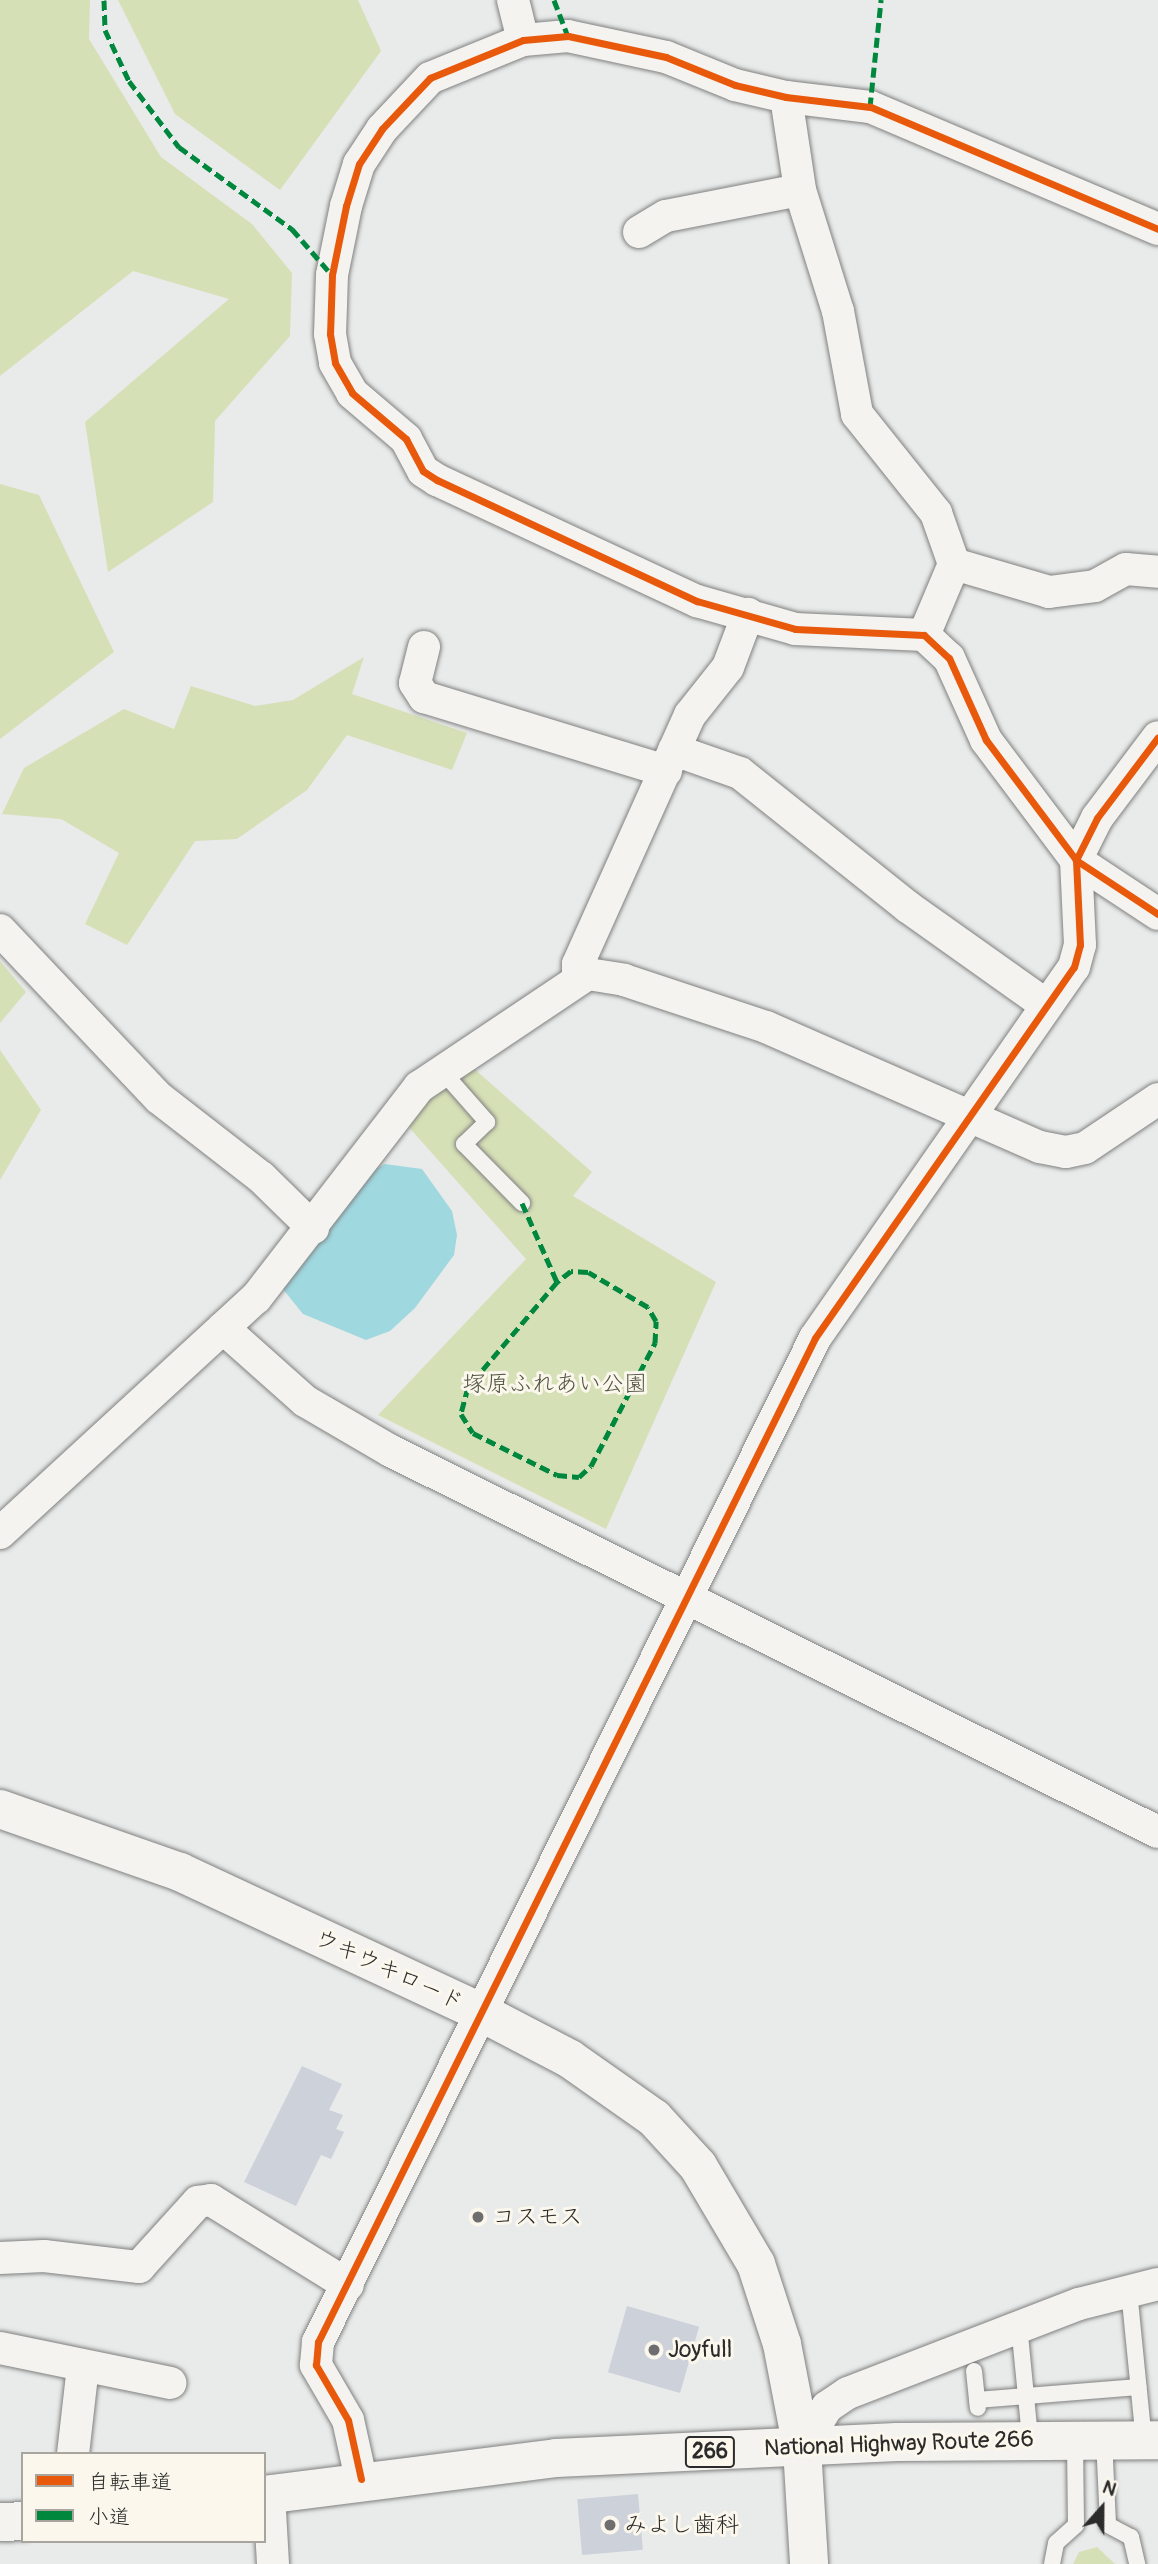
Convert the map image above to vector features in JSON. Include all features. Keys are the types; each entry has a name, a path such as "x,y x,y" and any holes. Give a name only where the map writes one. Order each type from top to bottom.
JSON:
{"main road":[{"name":"ウキウキロード","path":"0,1809 180,1872 484,2014 570,2059 654,2118 698,2166 756,2264 782,2344 802,2448 809,2564"},
{"name":"National Highway Route 266","path":"267,2494 361,2479 556,2458 1030,2438 1151,2440"},
{"path":"0,2522 21,2521"}],"street":[{"path":"513,0 523,40"},
{"path":"1158,229 870,107 786,97 636,50 568,36 523,40 430,78 402,104 359,164 332,275 330,334 335,363 358,400 406,439 423,471 437,480 652,583 795,629 924,635 949,658 986,740 1076,860 1158,914"},
{"path":"786,97 800,191 838,311 857,414 936,513 954,564 924,635"},
{"path":"639,232 666,216 800,191"},
{"path":"954,564 1049,592 1095,586 1126,569 1158,572"},
{"path":"578,978 579,964 690,715 728,667 748,614"},
{"path":"424,647 415,683 424,697 670,761 740,774 908,907 1046,1005"},
{"path":"361,2479 348,2420 314,2353 484,2014 815,1338 1074,967 1080,945 1076,860 1097,818 1158,737"},
{"path":"0,930 159,1098 261,1177 313,1228"},
{"path":"0,1532 256,1298 313,1228 391,1120 419,1087 578,978 600,974 694,1002 973,1113 1040,1147 1066,1152 1085,1148 1158,1098"},
{"path":"223,1328 305,1401 391,1451 1158,1832"},
{"path":"0,2258 139,2267 198,2202 211,2200 348,2285"},
{"path":"802,2448 827,2407 848,2393 1019,2325 1144,2287"},
{"path":"0,2348 170,2383"},
{"path":"73,2452 83,2366"},
{"path":"267,2494 273,2564"}],"lane":[{"path":"443,1072 487,1122 464,1144 523,1203"},
{"path":"1144,2287 1138,2388 1151,2440"},
{"path":"1019,2325 1028,2395 1030,2438"},
{"path":"974,2371 978,2404 1028,2395 1138,2388"},
{"path":"1052,2564 1056,2543 1076,2525 1090,2439"},
{"path":"1090,2439 1108,2525 1131,2537 1137,2564"}],"green space":[{"path":"0,0 90,0 89,39 161,157 252,224 292,273 290,336 215,421 213,502 108,572 85,422 229,299 133,271 0,376"},
{"path":"118,0 358,0 381,51 280,190 175,114"},
{"path":"0,484 39,495 114,652 0,739"},
{"path":"364,657 352,694 467,733 452,770 347,735 307,790 237,839 195,841 127,945 85,924 119,853 61,819 2,814 24,768 124,709 174,729 191,686 255,706 293,700"},
{"path":"0,961 26,992 0,1023"},
{"path":"0,1050 41,1110 0,1180"},
{"name":"塚原ふれあい公園","path":"472,1067 592,1172 573,1196 716,1282 606,1529 378,1415 526,1259 407,1125 421,1105"},
{"path":"1097,2547 1115,2564 1073,2564 1079,2552"}],"water":[{"path":"385,1164 422,1169 452,1211 457,1235 454,1255 415,1308 390,1331 366,1340 303,1314 282,1288 370,1172"}],"building":[{"path":"302,2066 342,2084 329,2110 343,2115 336,2129 344,2132 331,2159 321,2155 296,2206 244,2182"},
{"name":"Joyfull","path":"627,2306 699,2327 680,2393 608,2372"},
{"name":"みよし歯科","path":"638,2494 643,2550 582,2555 577,2499"}],"marked path":[{"path":"104,0 105,30 129,81 179,147 292,229 332,275"},
{"path":"554,0 568,36"},
{"path":"870,107 881,0"},
{"path":"522,1203 557,1282 468,1387 461,1414 473,1433 557,1475 579,1477 591,1466 655,1343 656,1321 648,1307 588,1272 571,1271 557,1282"}],"cycle path":[{"path":"1158,229 870,107 786,97 735,85 666,57 568,36 523,40 430,78 382,129 359,164 346,206 332,275 330,334 335,363 352,393 406,439 423,471 437,480 697,601 795,629 924,635 949,658 986,740 1076,860 1158,914"},
{"path":"361,2479 348,2420 316,2365 318,2342 815,1338 1074,967 1080,945 1076,860 1097,818 1158,737"}],"place":[{"name":"コスモス","path":"478,2217"},
{"name":"Joyfull","path":"654,2350"},
{"name":"みよし歯科","path":"610,2525"}]}
